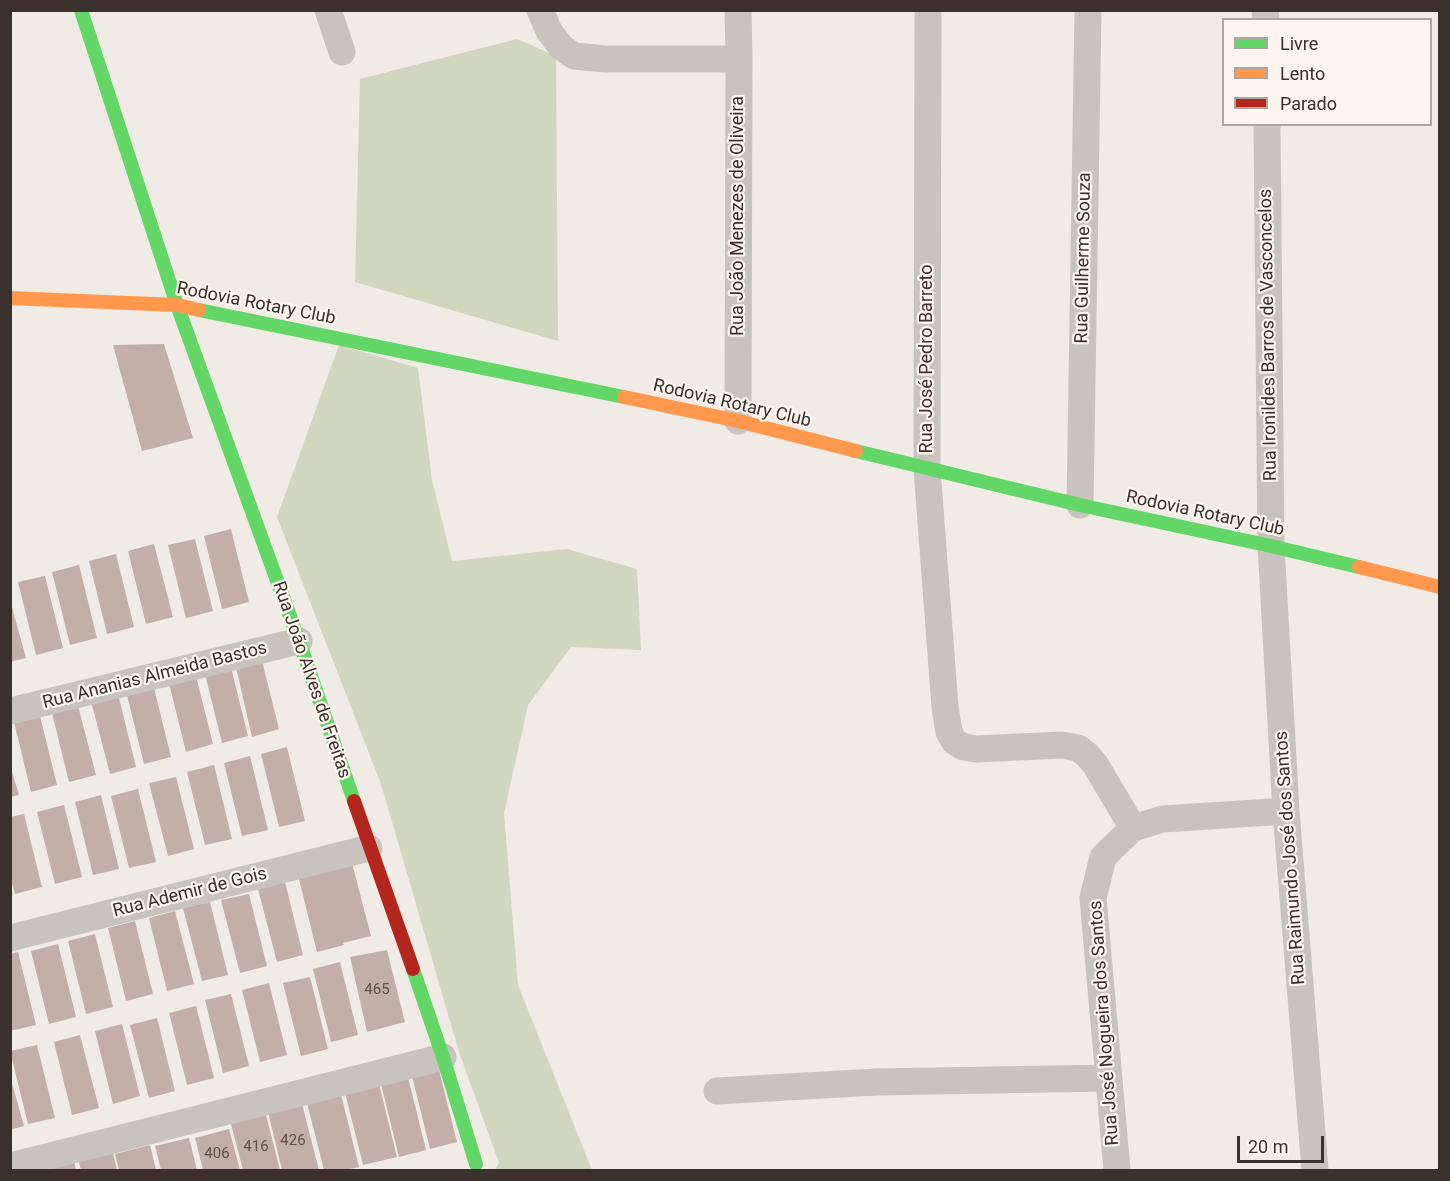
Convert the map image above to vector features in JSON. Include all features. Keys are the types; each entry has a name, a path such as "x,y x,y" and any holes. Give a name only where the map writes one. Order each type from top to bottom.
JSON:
{"main road":[{"name":"Rua João Alves de Freitas","path":"81,10 177,305 299,641 443,1057 476,1164"},
{"name":"Rodovia Rotary Club","path":"10,298 177,305 738,421 927,469 1080,505 1272,546 1440,587"}],"street":[{"path":"328,10 342,52"},
{"path":"540,10 549,31 561,47 574,56 605,59 739,59"},
{"name":"Rua João Menezes de Oliveira","path":"738,10 738,421"},
{"name":"Rua José Pedro Barreto","path":"928,10 927,469 945,707 949,732 954,741 963,747 976,749 1062,745 1078,748 1095,764 1133,828"},
{"name":"Rua Guilherme Souza","path":"1080,505 1088,10"},
{"name":"Rua Ironildes Barros de Vasconcelos","path":"1267,126 1272,546"},
{"name":"Rua Raimundo José dos Santos","path":"1272,546 1286,811 1315,1170"},
{"name":"Rua Ananias Almeida Bastos","path":"10,711 299,641"},
{"name":"Rua José Nogueira dos Santos","path":"1117,1170 1093,898 1103,857 1133,828 1163,819 1286,811"},
{"name":"Rua Ademir de Gois","path":"10,938 369,848"},
{"path":"10,1166 443,1057"},
{"path":"717,1091 876,1082 1109,1078"}],"green space":[{"path":"517,39 556,56 558,341 355,282 360,79"},
{"path":"339,345 418,368 432,480 452,561 567,549 637,569 641,650 571,647 528,705 504,813 518,985 592,1170 495,1170 499,1163 459,1052 381,784 277,517"}],"building":[{"path":"164,344 193,438 142,451 113,345"},
{"path":"231,529 249,602 222,609 204,536"},
{"path":"195,539 213,611 186,618 168,545"},
{"path":"154,544 173,617 146,624 128,551"},
{"path":"116,554 134,627 107,634 89,561"},
{"path":"79,565 97,638 70,645 52,572"},
{"path":"45,576 63,648 36,655 18,582"},
{"path":"10,600 26,658 10,662"},
{"path":"261,657 279,729 252,737 235,663"},
{"path":"230,663 248,736 222,743 204,670"},
{"path":"195,672 213,744 186,752 168,679"},
{"path":"153,684 171,757 144,764 126,691"},
{"path":"118,694 136,767 110,774 91,701"},
{"path":"77,702 96,775 69,782 51,709"},
{"path":"39,712 57,785 31,792 13,718"},
{"path":"287,747 305,821 279,827 261,754"},
{"path":"250,756 268,830 242,836 224,763"},
{"path":"10,765 19,795 10,797"},
{"path":"214,765 232,839 205,845 187,772"},
{"path":"176,777 194,849 168,856 149,783"},
{"path":"138,789 156,862 129,868 111,796"},
{"path":"101,795 119,869 93,875 75,802"},
{"path":"64,805 82,877 55,884 37,812"},
{"path":"24,814 42,887 15,894 10,875 10,817"},
{"path":"352,863 371,936 317,952 299,879"},
{"path":"285,882 303,955 277,962 258,889"},
{"path":"249,894 267,966 240,973 221,900"},
{"path":"210,902 228,975 202,981 183,908"},
{"path":"175,911 194,984 167,991 149,918"},
{"path":"135,921 153,994 126,1001 108,928"},
{"path":"95,934 113,1007 86,1014 68,941"},
{"path":"58,944 76,1017 49,1024 31,951"},
{"path":"387,950 405,1022 367,1032 350,957"},
{"path":"18,952 36,1025 10,1031 10,954"},
{"path":"340,962 358,1035 331,1042 313,969"},
{"path":"310,977 328,1049 301,1056 283,983"},
{"path":"269,983 287,1055 260,1062 242,990"},
{"path":"231,994 249,1066 223,1073 205,1000"},
{"path":"196,1006 214,1078 187,1085 169,1013"},
{"path":"157,1018 175,1091 149,1098 130,1025"},
{"path":"122,1024 140,1096 113,1104 95,1031"},
{"path":"80,1035 99,1108 72,1115 54,1042"},
{"path":"37,1045 55,1118 28,1124 10,1051"},
{"path":"439,1070 457,1142 430,1149 412,1076"},
{"path":"10,1076 24,1126 10,1130"},
{"path":"408,1077 426,1150 399,1157 381,1084"},
{"path":"379,1084 397,1157 363,1165 345,1093"},
{"path":"341,1094 359,1167 324,1170 307,1103"},
{"path":"302,1104 319,1170 282,1170 268,1112"},
{"path":"266,1115 280,1170 243,1170 231,1124"},
{"path":"229,1129 240,1170 203,1170 195,1138"},
{"path":"189,1138 197,1170 161,1170 155,1146"},
{"path":"150,1145 156,1170 119,1170 115,1154"},
{"path":"112,1149 117,1170 81,1170 78,1158"},
{"path":"74,1162 76,1170 43,1170"}],"traffic: fast":[{"path":"81,10 177,305 299,641 354,801"},
{"path":"199,310 624,397"},
{"path":"856,451 1080,505 1359,567"},
{"path":"413,969 476,1164"}],"traffic: slow":[{"path":"10,298 177,305 199,310"},
{"path":"624,397 738,421 856,451"},
{"path":"1359,567 1440,587"}],"traffic: jam":[{"path":"354,801 413,969"}]}
